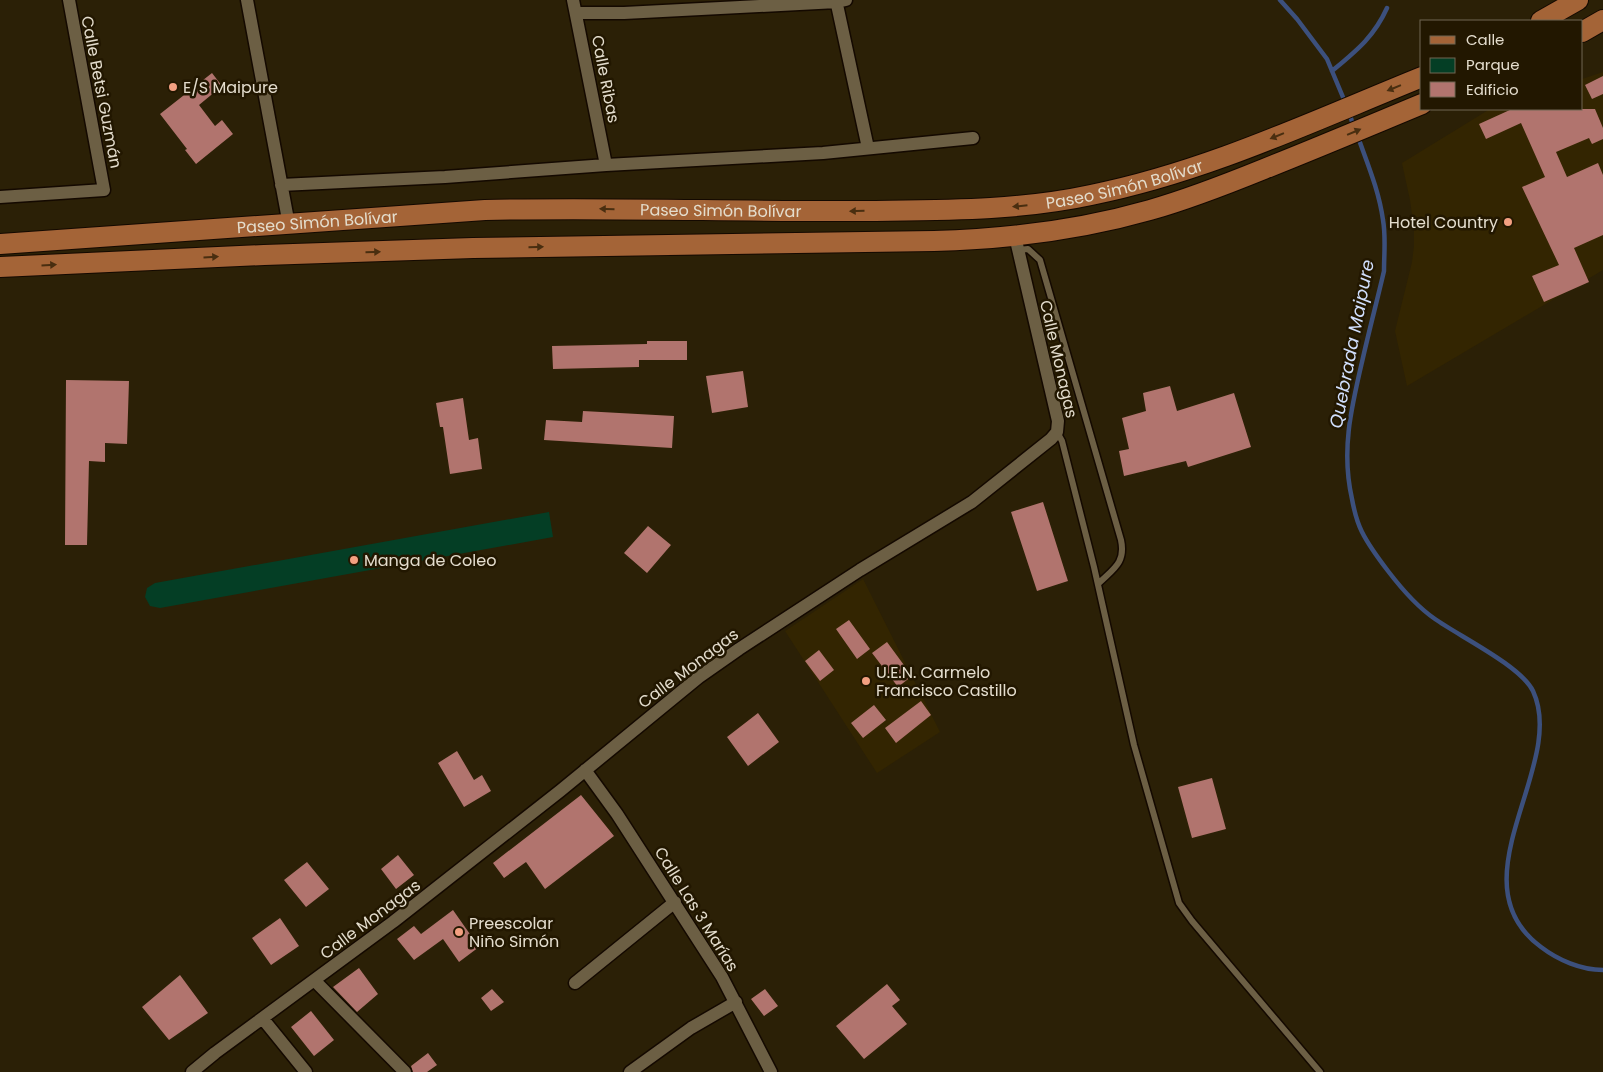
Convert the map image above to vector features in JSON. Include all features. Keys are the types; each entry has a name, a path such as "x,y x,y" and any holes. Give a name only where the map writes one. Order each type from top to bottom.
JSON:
{"main road":[{"path":"1543,20 1578,0"},
{"path":"1583,31 1603,20"},
{"name":"Paseo Simón Bolívar","path":"0,244 485,210 782,212 1002,208 1043,204 1090,196 1163,178 1218,160 1420,78"},
{"name":"Paseo Simón Bolívar","path":"0,267 473,248 972,240 1016,243 1150,210 1216,188 1420,105"}],"street":[{"name":"Calle Betsi Guzmán","path":"0,197 104,190 69,0"},
{"path":"247,0 289,225"},
{"name":"Calle Ribas","path":"574,0 606,165"},
{"path":"576,13 624,13 840,1 868,148"},
{"path":"281,185 445,177 606,165 823,153 973,138"},
{"name":"Calle Monagas","path":"192,1072 439,886 699,677 860,570 972,502 1051,439 1057,432 1058,422 1016,243"},
{"name":"Calle Las 3 Marías","path":"585,770 617,814 675,902 736,1002 771,1072"},
{"path":"576,983 675,902"},
{"path":"315,981 405,1072"},
{"path":"630,1072 691,1028 736,1002"},
{"path":"263,1019 306,1072"}],"lane":[{"path":"1016,243 1028,249 1040,260 1124,551 1120,562 1098,584"},
{"path":"1057,432 1061,437 1098,584 1134,745 1180,903 1192,921 1320,1072"}],"shaded area":[{"name":"Hotel Country","path":"1603,72 1603,270 1407,386 1395,331 1412,262 1414,246 1410,200 1402,163 1488,110 1583,110 1583,79"},
{"name":"U.E.N. Carmelo Francisco Castillo","path":"863,579 940,732 877,773 785,631"}],"green space":[{"name":"Manga de Coleo","path":"549,512 553,537 160,608 150,606 145,597 147,588 155,583"}],"building":[{"path":"212,73 222,86 199,105 215,126 222,120 233,134 196,164 160,114"},
{"path":"1603,76 1603,94 1592,99 1585,85"},
{"path":"1595,109 1603,128 1603,139 1592,144 1589,138 1556,152 1567,177 1598,163 1603,175 1603,235 1574,248 1589,282 1544,302 1532,276 1559,265 1522,187 1545,177 1521,123 1486,139 1479,124 1510,110"},
{"path":"647,341 687,341 687,360 639,360 639,367 553,369 552,346 647,344"},
{"path":"743,371 748,407 712,413 706,376"},
{"path":"66,380 129,381 127,444 105,443 105,462 89,461 87,545 65,545"},
{"path":"1170,386 1177,411 1234,393 1251,447 1188,467 1186,461 1124,476 1119,451 1129,449 1122,418 1146,411 1143,393"},
{"path":"463,398 469,440 478,438 482,469 450,474 443,427 440,427 436,403"},
{"path":"583,411 674,416 672,448 544,440 546,420 582,422"},
{"path":"1043,502 1068,581 1037,591 1011,512"},
{"path":"648,526 671,545 647,573 624,553"},
{"path":"849,620 870,649 857,659 836,629"},
{"path":"887,642 912,676 898,687 872,653"},
{"path":"819,650 834,670 820,681 805,661"},
{"path":"921,701 931,715 896,743 885,728"},
{"path":"874,705 886,720 863,738 851,723"},
{"path":"758,713 779,742 748,766 727,737"},
{"path":"457,751 474,780 482,775 491,791 464,807 438,763"},
{"path":"1212,778 1226,829 1192,838 1178,787"},
{"path":"581,795 614,836 545,889 526,862 504,878 493,863"},
{"path":"398,855 414,875 396,889 381,869"},
{"path":"307,862 329,889 306,907 284,880"},
{"path":"453,910 479,947 459,962 443,939 414,960 397,939 414,926 421,934"},
{"path":"280,918 299,946 271,965 252,938"},
{"path":"359,968 378,994 357,1012 333,987"},
{"path":"180,975 208,1013 169,1040 142,1007"},
{"path":"887,984 900,1000 892,1006 907,1024 864,1059 836,1026"},
{"path":"492,989 504,1002 491,1011 481,998"},
{"path":"765,989 778,1006 764,1016 751,999"},
{"path":"311,1011 334,1040 314,1056 291,1027"},
{"path":"428,1053 437,1065 427,1072 413,1072 411,1066"}],"waterway":[{"name":"Quebrada Maipure","path":"1280,0 1327,59 1345,102"},
{"path":"1332,71 1357,50 1376,27 1387,8"},
{"name":"Quebrada Maipure","path":"1349,112 1354,128"},
{"name":"Quebrada Maipure","path":"1358,137 1379,199 1385,245 1384,271 1358,379 1347,447 1349,481 1356,516 1362,532 1374,552 1415,603 1435,619 1503,662 1526,681 1533,691 1540,721 1536,753 1509,857 1507,890 1517,920 1541,947 1570,963 1595,970 1603,970"}],"place":[{"name":"E/S Maipure","path":"173,87"},
{"name":"Hotel Country","path":"1508,222"},
{"name":"Manga de Coleo","path":"354,560"},
{"name":"U.E.N. Carmelo Francisco Castillo","path":"866,681"},
{"name":"Preescolar Niño Simón","path":"459,932"}]}
